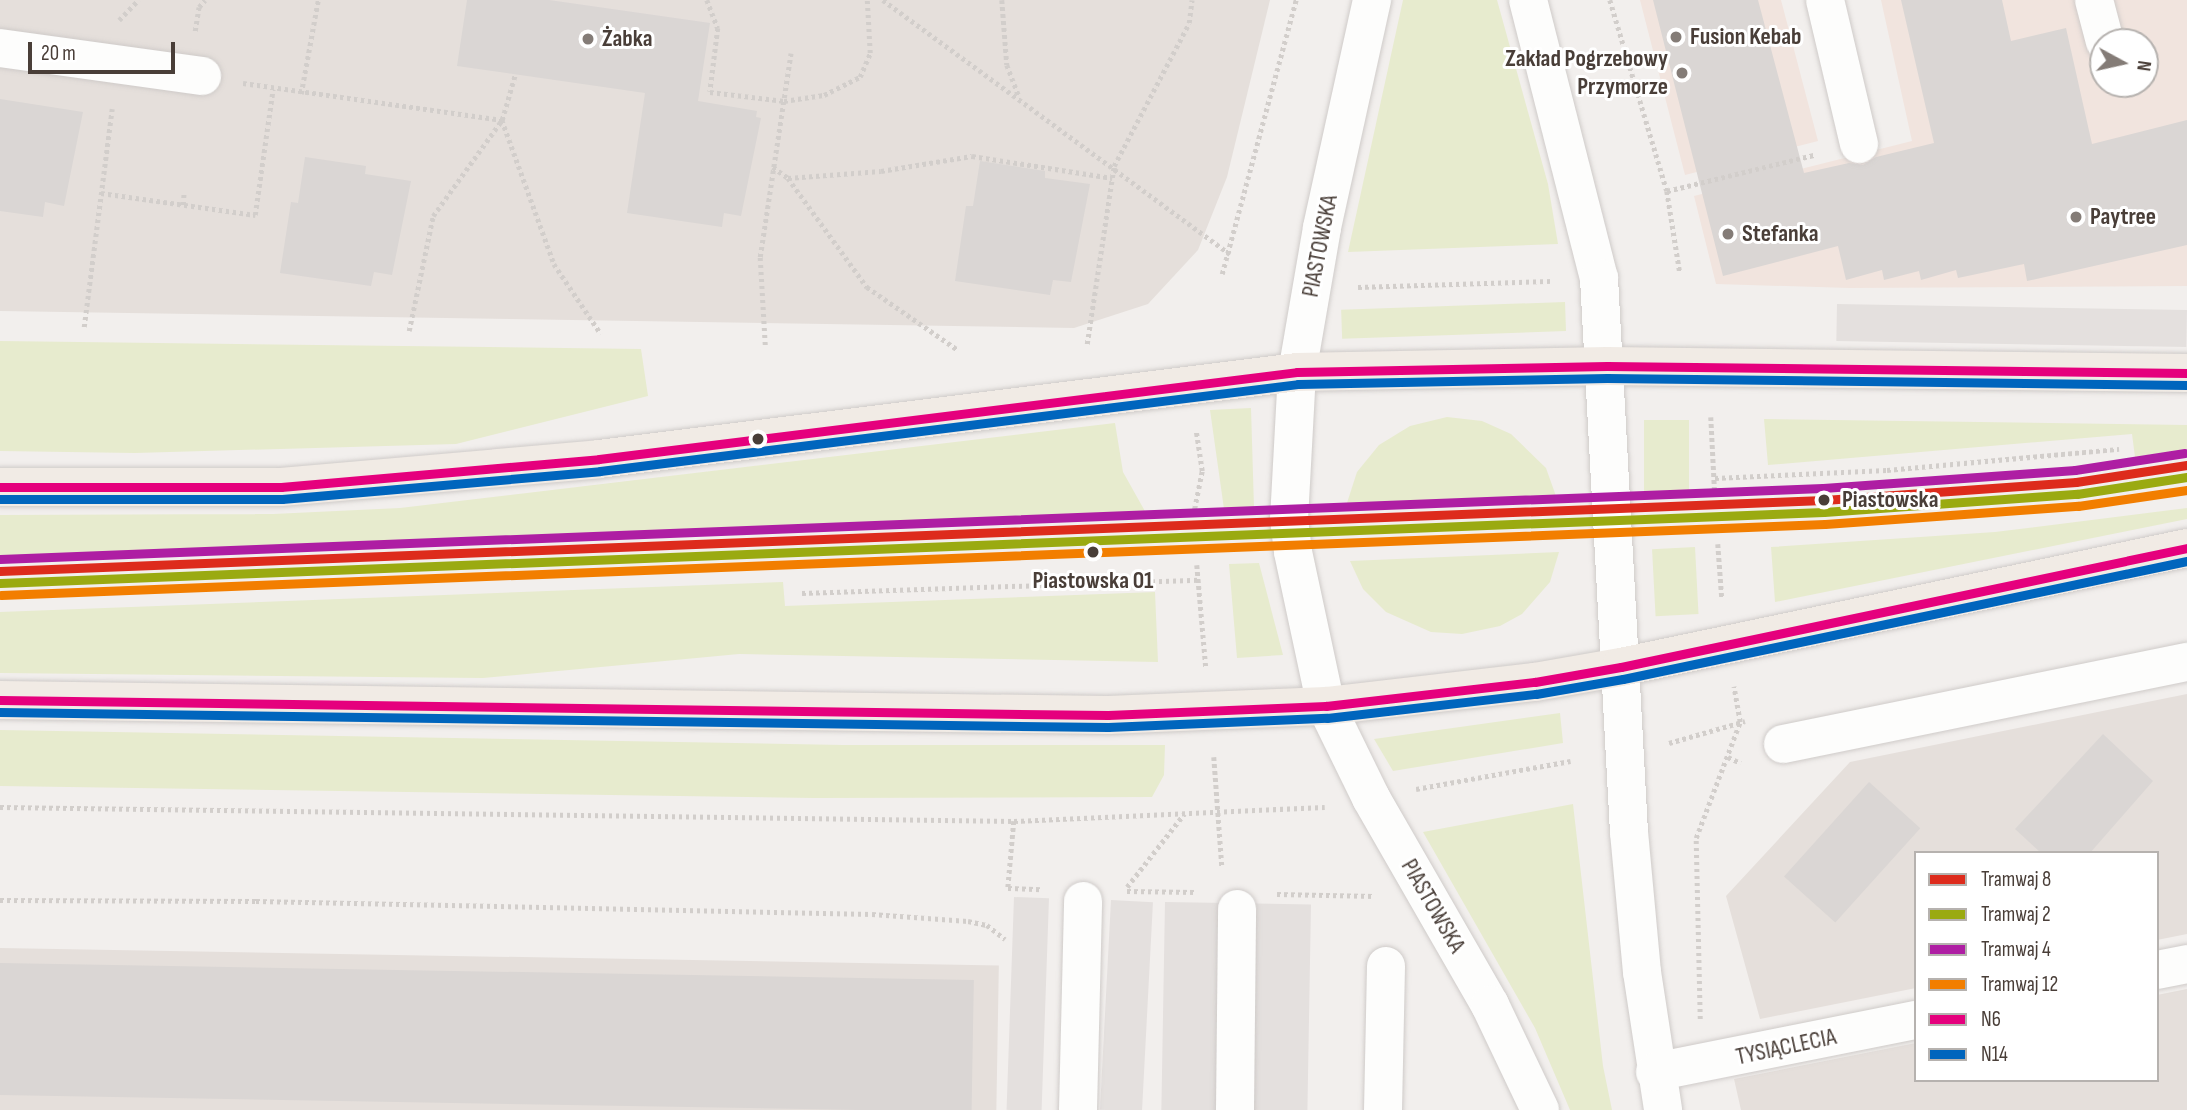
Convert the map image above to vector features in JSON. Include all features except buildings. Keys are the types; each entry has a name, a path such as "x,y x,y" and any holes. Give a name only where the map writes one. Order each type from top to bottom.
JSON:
{"main road":[{"path":"0,487 281,487 599,459 1297,372 1607,366 2187,373"},
{"path":"0,700 1095,715 1326,706 1535,682 1621,667 2187,548"}],"street":[{"name":"PIASTOWSKA","path":"1372,0 1322,228 1297,372 1289,519 1326,706 1371,798 1490,1005 1540,1110"},
{"path":"1528,0 1599,278 1607,366 1629,832 1655,1072 1663,1110"},
{"path":"1825,0 1859,144"},
{"path":"2094,0 2101,28"},
{"path":"0,48 202,76"},
{"path":"1783,744 2187,662"},
{"path":"1066,895 1078,1110"},
{"path":"1235,1110 1253,901"},
{"path":"2159,970 2187,964"},
{"path":"1383,1110 1386,966"},
{"name":"TYSIĄCLECIA","path":"1655,1072 1914,1020"}],"path":[{"path":"301,94 318,0"},
{"path":"707,0 718,28 710,92 784,101 824,95 860,77 870,53 867,0"},
{"path":"883,0 1020,97 1230,254"},
{"path":"1002,0 1007,65 1020,97"},
{"path":"1087,344 1114,166 1189,23 1192,0"},
{"path":"1222,274 1230,254 1296,0"},
{"path":"1610,0 1667,191 1680,273"},
{"path":"765,345 760,257 791,53"},
{"path":"84,327 114,97 111,64"},
{"path":"410,331 433,216 502,120 515,75"},
{"path":"202,76 301,94 502,120"},
{"path":"101,193 255,215 273,88"},
{"path":"502,120 554,264 601,334"},
{"path":"1667,191 1859,144"},
{"path":"788,178 881,172 972,156 1112,178"},
{"path":"773,167 788,178 867,287 958,350"},
{"path":"183,205 184,192"},
{"path":"1353,287 1565,280"},
{"path":"1711,417 1716,495"},
{"path":"1193,516 1202,471 1194,421"},
{"path":"1714,478 1887,470 2119,449"},
{"path":"1718,544 1722,606"},
{"path":"1198,565 1206,668"},
{"path":"802,593 1199,580"},
{"path":"1701,1064 1696,838 1740,722 1732,677"},
{"path":"1667,744 1740,722"},
{"path":"1213,752 1223,873"},
{"path":"1412,790 1570,761"},
{"path":"0,807 1014,821 1333,806"},
{"path":"1185,814 1124,891 1202,892"},
{"path":"1014,821 1008,888 1066,895"},
{"path":"1253,901 1375,896"},
{"path":"0,900 872,914 968,920 987,925 1005,939"}],"shaded area":[{"path":"0,0 1270,0 1227,177 1198,250 1148,304 1074,328 0,311"},
{"path":"1640,0 1781,0 1818,141 1685,175"},
{"path":"1881,0 2187,0 2187,286 1849,288 1716,284 1694,196 1912,141"},
{"path":"1837,304 2187,310 2186,347 1836,341"},
{"path":"2187,694 2187,934 2159,940 2159,851 1914,851 1914,988 1760,1019 1726,896 1850,762"},
{"path":"1014,897 1049,898 1042,1110 1007,1110"},
{"path":"1111,900 1153,902 1142,1110 1100,1110"},
{"path":"1165,902 1311,905 1307,1110 1161,1110"},
{"path":"0,948 999,965 996,1110 0,1110"},
{"path":"2187,989 2187,1110 1741,1110 1734,1079 1914,1043 1914,1082 2159,1082 2159,995"}],"green space":[{"path":"1403,0 1497,0 1548,184 1558,244 1348,252"},
{"path":"1565,302 1566,331 1342,339 1341,310"},
{"path":"0,341 641,349 648,396 456,444 135,453 0,451"},
{"path":"1251,408 1254,508 1224,509 1210,410"},
{"path":"1447,417 1482,421 1511,434 1546,468 1557,499 1346,506 1357,472 1379,445 1410,426"},
{"path":"1764,419 2187,425 2187,449 2135,457 2132,434 1768,465"},
{"path":"1644,420 1689,420 1689,497 1644,497"},
{"path":"1115,423 1123,472 1146,513 0,556 0,515 273,514 400,508"},
{"path":"2187,508 2187,519 1775,602 1771,547 1995,532"},
{"path":"1695,547 1699,614 1656,616 1652,549"},
{"path":"1559,552 1550,582 1522,614 1500,626 1462,634 1431,632 1386,612 1363,589 1350,561"},
{"path":"1259,563 1283,655 1237,658 1229,564"},
{"path":"783,582 785,606 1155,592 1158,662 739,654 483,678 0,673 0,612"},
{"path":"1560,713 1563,743 1393,771 1374,739"},
{"path":"0,730 843,745 1165,745 1164,775 1152,797 814,798 0,786"},
{"path":"1573,804 1603,1066 1612,1110 1570,1110 1535,1028 1423,832"}],"tram line":[{"name":"4","path":"0,559 1823,488 2075,470 2185,453"},
{"name":"8","path":"0,571 1824,500 2076,482 2187,465"},
{"name":"2","path":"0,583 1824,512 2077,494 2187,477"},
{"name":"12","path":"1,595 1825,524 2078,506 2187,490"}],"transit line":[{"name":"N6","path":"0,487 281,487 599,459 1297,372 1607,366 2187,373"},
{"name":"N14","path":"0,499 282,499 600,471 1298,384 1607,378 2187,385"},
{"name":"N6","path":"0,700 1108,715 1326,706 1535,682 1621,667 2187,548"},
{"name":"N14","path":"0,712 1108,727 1327,718 1536,694 1623,679 2187,561"}],"place":[{"name":"Fusion Kebab","path":"1676,37"},
{"name":"Żabka","path":"588,39"},
{"name":"Zakład Pogrzebowy Przymorze","path":"1682,73"},
{"name":"Paytree","path":"2076,217"},
{"name":"Stefanka","path":"1728,234"},
{"name":"Piastowska","path":"1824,500"},
{"name":"Piastowska 01","path":"1093,552"}]}
